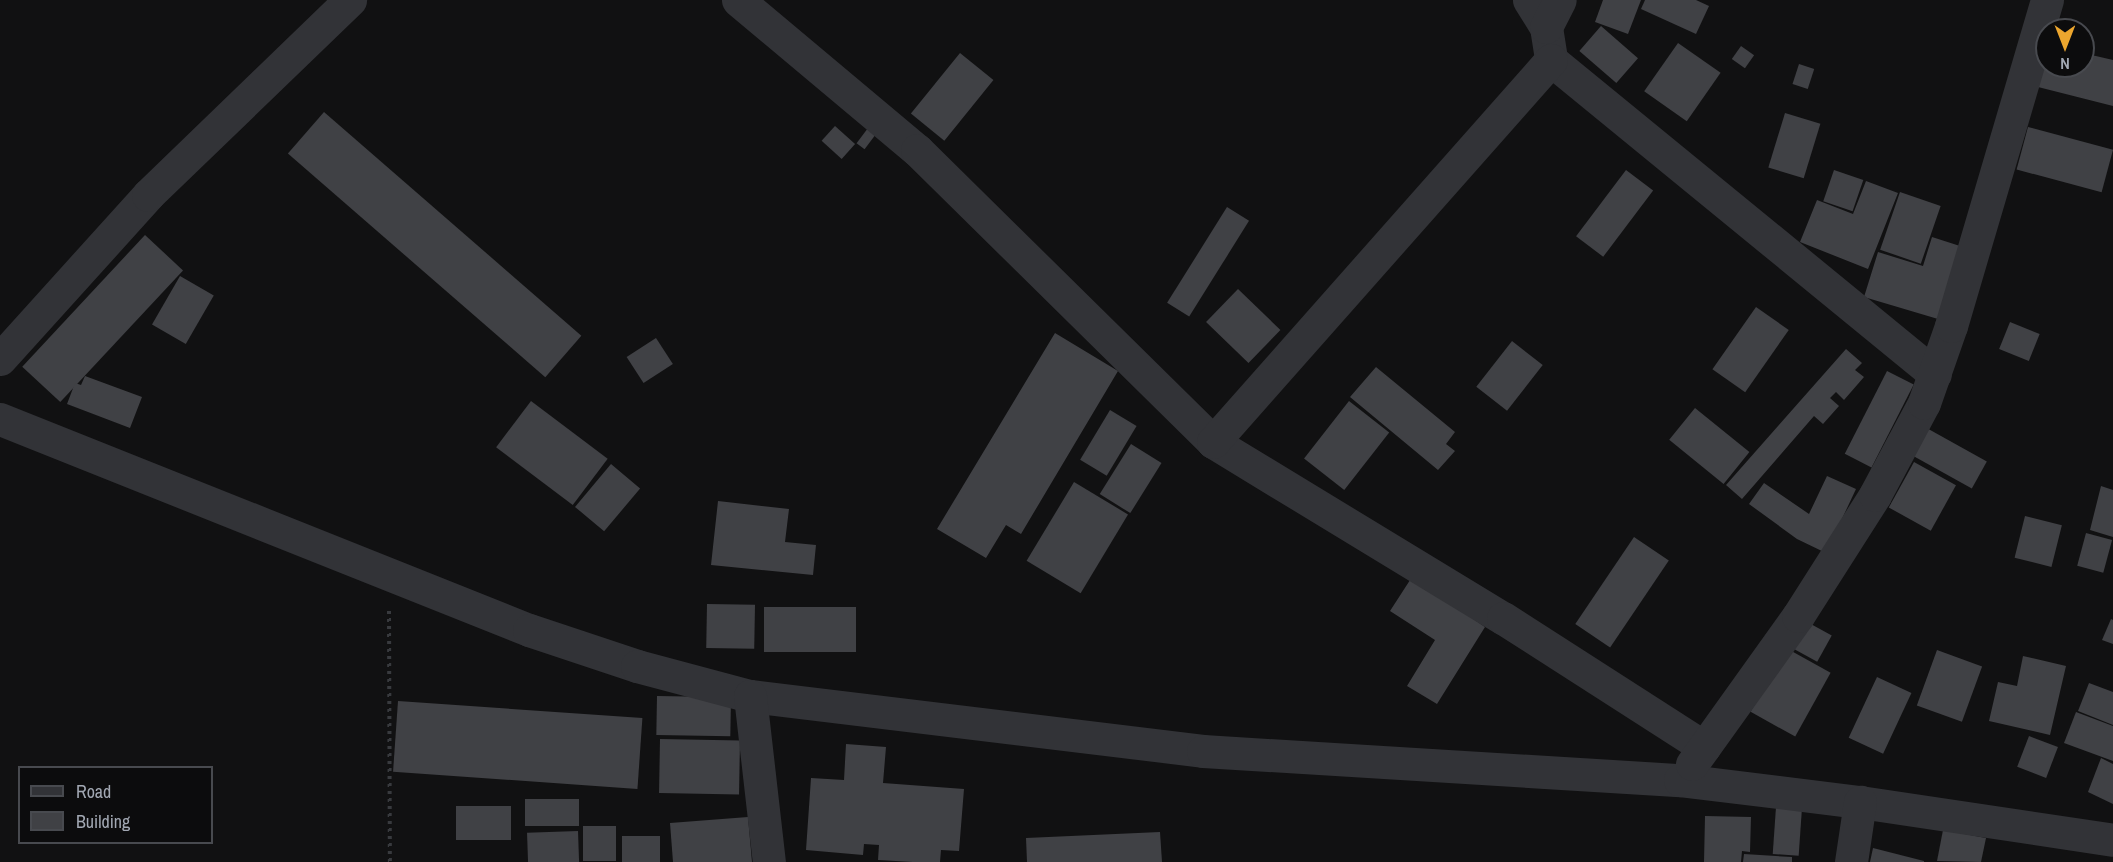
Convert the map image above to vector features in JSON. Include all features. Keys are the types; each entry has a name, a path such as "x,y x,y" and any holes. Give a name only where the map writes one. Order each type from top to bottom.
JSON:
{"street":[{"path":"0,358 148,195 350,0"},
{"path":"738,0 917,150 1213,442 1493,612 1704,747"},
{"path":"1680,780 1798,616 1875,495 1924,403 1935,374 2047,0"},
{"path":"1545,9 1551,60 1935,374"},
{"path":"1213,442 1551,60"},
{"path":"0,419 561,641 637,666 750,696 1203,751 1680,780 1860,802 2113,840"},
{"path":"750,696 769,862"},
{"path":"1851,862 1860,802"}],"path":[{"path":"389,574 390,862"}],"building":[{"path":"1603,0 1641,0 1628,34 1595,22"},
{"path":"1645,0 1696,0 1709,6 1696,34 1641,9"},
{"path":"1601,26 1638,58 1616,83 1579,51"},
{"path":"1678,43 1721,73 1687,121 1644,91"},
{"path":"1741,46 1754,55 1745,68 1732,59"},
{"path":"960,53 993,80 944,141 911,114"},
{"path":"2095,56 2113,60 2113,106 2038,87 2041,78 2095,78"},
{"path":"1799,64 1814,69 1808,89 1793,84"},
{"path":"324,112 581,336 545,377 288,154"},
{"path":"1785,113 1820,124 1804,178 1768,168"},
{"path":"835,126 855,144 842,159 822,141"},
{"path":"2028,127 2113,150 2102,192 2017,170"},
{"path":"868,128 876,134 865,149 857,143"},
{"path":"1626,170 1653,190 1603,257 1576,236"},
{"path":"1834,170 1863,180 1853,211 1823,201"},
{"path":"1866,181 1898,193 1868,269 1800,242 1817,200 1853,214"},
{"path":"1900,192 1941,206 1921,264 1880,250"},
{"path":"1227,207 1249,221 1189,317 1167,303"},
{"path":"145,235 183,270 60,402 22,367"},
{"path":"1932,237 1960,246 1938,319 1864,297 1878,252 1923,266"},
{"path":"180,276 214,296 186,344 152,324"},
{"path":"1238,289 1280,330 1248,363 1206,322"},
{"path":"1756,307 1789,330 1745,392 1712,369"},
{"path":"2010,322 2040,334 2029,361 1999,349"},
{"path":"1055,333 1118,371 1021,534 1006,525 986,558 937,529"},
{"path":"656,338 673,364 644,383 627,357"},
{"path":"1512,341 1543,365 1507,411 1476,387"},
{"path":"1846,349 1862,363 1855,370 1864,377 1844,400 1836,392 1830,398 1839,406 1823,424 1814,416 1742,499 1726,485"},
{"path":"1376,367 1455,432 1446,444 1455,451 1438,470 1350,397"},
{"path":"1887,371 1914,385 1872,467 1845,454"},
{"path":"85,376 142,397 130,428 67,404 75,383 81,385"},
{"path":"531,401 608,459 573,505 496,447"},
{"path":"1349,401 1389,432 1344,490 1304,459"},
{"path":"1695,408 1749,452 1724,484 1669,440"},
{"path":"1110,410 1137,426 1107,476 1080,460"},
{"path":"1923,426 1987,461 1972,489 1908,453"},
{"path":"1131,444 1162,463 1130,513 1100,494"},
{"path":"1914,462 1956,485 1931,531 1889,507"},
{"path":"611,464 640,488 604,531 575,507"},
{"path":"1827,476 1856,489 1826,553 1797,539 1749,504 1764,483 1809,514"},
{"path":"1074,482 1128,514 1081,593 1027,561"},
{"path":"2101,486 2113,490 2113,537 2090,530"},
{"path":"718,501 789,509 785,542 816,545 813,575 711,565"},
{"path":"2025,516 2062,525 2051,567 2015,558"},
{"path":"2086,533 2112,540 2103,573 2077,566"},
{"path":"1634,537 1669,560 1610,648 1575,624"},
{"path":"1412,577 1485,627 1437,704 1407,686 1435,640 1390,611"},
{"path":"707,604 755,605 754,649 706,648"},
{"path":"764,607 856,607 856,652 764,652"},
{"path":"2111,619 2113,620 2113,644 2102,640"},
{"path":"1809,623 1832,636 1817,662 1794,649"},
{"path":"1786,648 1831,673 1795,737 1751,712"},
{"path":"1937,650 1982,666 1962,722 1917,705"},
{"path":"2023,656 2066,666 2050,735 1989,721 1998,682 2017,686"},
{"path":"1877,677 1911,693 1883,754 1849,738"},
{"path":"2089,683 2113,692 2113,725 2078,711"},
{"path":"657,696 731,697 730,736 656,735"},
{"path":"398,701 642,718 637,789 393,772"},
{"path":"2076,712 2113,726 2113,761 2064,743"},
{"path":"2029,736 2058,747 2046,778 2017,767"},
{"path":"660,739 740,740 739,794 659,793"},
{"path":"846,744 886,747 883,783 964,789 959,851 941,850 940,862 913,862 878,860 879,845 864,844 863,855 806,850 811,778 844,780"},
{"path":"2101,758 2113,764 2113,804 2088,792"},
{"path":"525,799 579,799 579,826 525,826"},
{"path":"456,806 511,806 511,840 456,840"},
{"path":"1776,807 1802,809 1799,856 1773,854"},
{"path":"1705,816 1751,817 1750,852 1742,851 1741,862 1704,862"},
{"path":"748,817 752,862 673,862 670,823"},
{"path":"583,826 616,826 616,861 583,861"},
{"path":"1943,830 1986,838 1981,862 1937,861"},
{"path":"578,831 579,862 528,862 527,833"},
{"path":"1160,832 1162,862 1027,862 1026,838"},
{"path":"622,836 660,836 660,862 622,862"},
{"path":"1873,848 1924,861 1924,862 1870,862"},
{"path":"1744,854 1792,857 1792,862 1743,862"}]}
